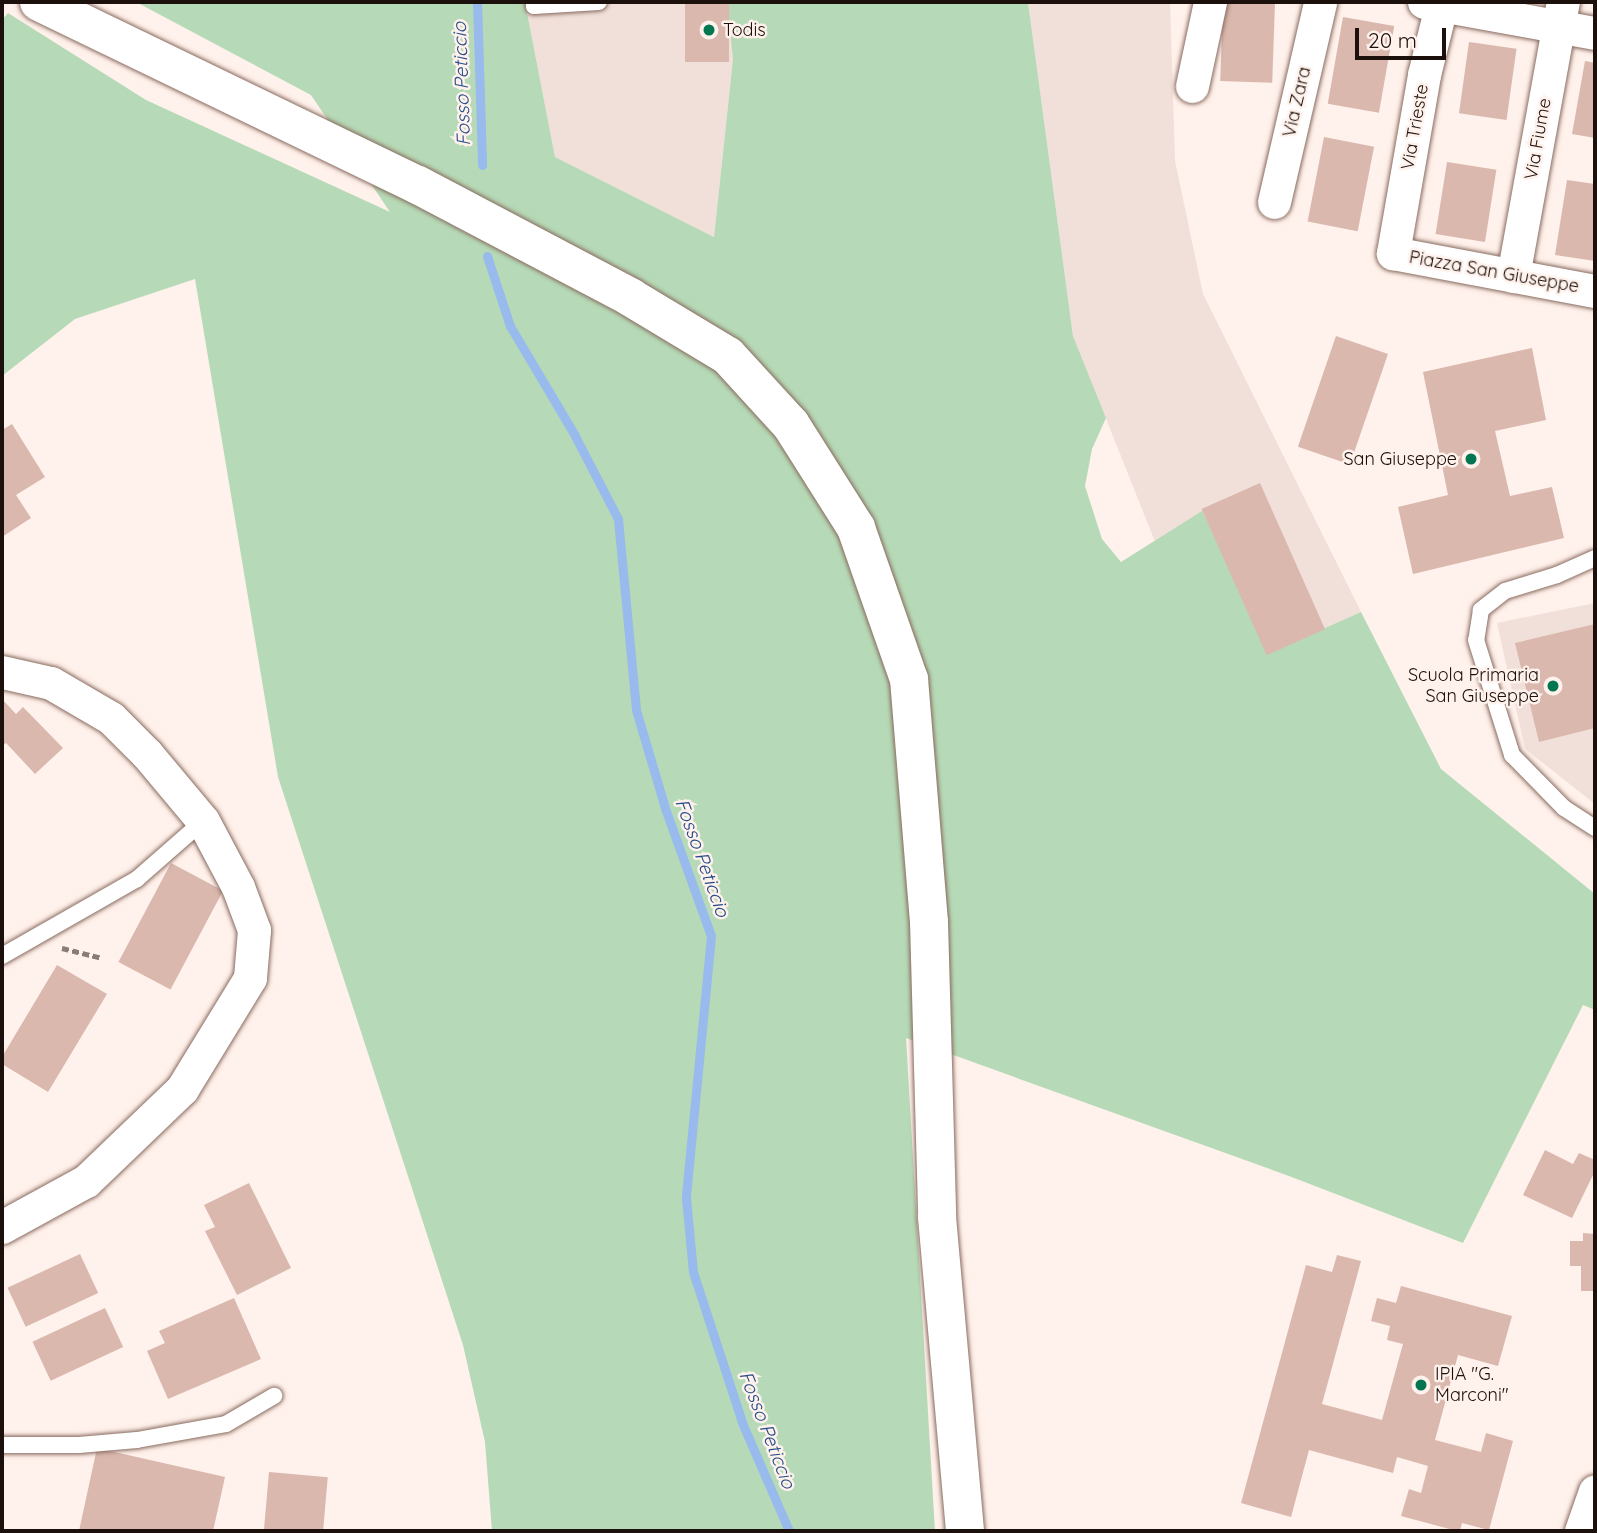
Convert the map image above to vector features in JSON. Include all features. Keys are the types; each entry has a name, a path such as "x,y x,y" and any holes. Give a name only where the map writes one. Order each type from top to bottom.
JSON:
{"street":[{"path":"39,2 92,30 137,47 430,191 630,297 728,356 791,425 856,528 909,680 929,922 937,1217 965,1531"},
{"path":"91,2 137,47"},
{"path":"1192,86 1210,2"},
{"name":"Via Zara","path":"1274,202 1320,2"},
{"path":"1436,3 1561,14 1595,33"},
{"name":"Via Trieste","path":"1393,253 1436,3"},
{"name":"Via Fiume","path":"1513,276 1561,14"},
{"name":"Piazza San Giuseppe","path":"1393,253 1595,290"},
{"path":"2,672 51,683 111,718 147,754 203,821 238,887 254,930 250,978 182,1090 86,1181 2,1227"},
{"path":"1581,1531 1595,1492"}],"lane":[{"path":"534,2 534,6 599,2"},
{"path":"1595,558 1557,575 1505,591 1481,610 1476,640 1512,755 1564,808 1595,828"},
{"path":"2,956 137,879 203,821"},
{"path":"2,1445 79,1445 136,1440 226,1424 274,1396"}],"path":[{"path":"48,948 77,951 102,958"}],"shaded area":[{"path":"525,2 729,2 733,59 714,237 555,157"},
{"path":"1028,2 1170,2 1175,161 1203,294 1361,612 1271,652 1215,692 1073,336"},
{"name":"Scuola Primaria San Giuseppe","path":"1595,603 1595,804 1525,749 1497,623"}],"green space":[{"path":"136,2 525,2 555,157 714,237 733,59 727,2 1028,2 1073,336 1106,418 1092,449 1085,486 1102,539 1121,562 1202,511 1271,652 1361,612 1441,769 1595,894 1595,1010 1583,1005 1463,1243 1289,1176 906,1038 935,1531 492,1531 485,1442 463,1345 278,777 195,279 75,319 2,376 2,20 8,13 146,100 390,212 311,95"}],"building":[{"name":"Todis","path":"685,2 729,2 729,62 685,62"},
{"path":"1223,2 1275,4 1272,83 1220,81"},
{"path":"1343,17 1394,26 1379,113 1328,104"},
{"path":"1469,42 1517,49 1507,120 1459,113"},
{"path":"1585,61 1595,63 1595,138 1572,134"},
{"path":"1324,137 1374,147 1358,231 1308,221"},
{"path":"1447,162 1496,170 1485,242 1436,234"},
{"path":"1567,180 1595,184 1595,261 1555,255"},
{"path":"1336,336 1388,354 1350,465 1298,447"},
{"name":"San Giuseppe","path":"1532,348 1546,420 1495,431 1510,496 1552,487 1564,538 1413,574 1398,507 1448,495 1423,372"},
{"path":"12,424 45,477 16,495 31,518 2,537 2,430"},
{"path":"1260,483 1325,629 1267,655 1202,509"},
{"path":"1595,624 1595,728 1539,742 1515,643"},
{"path":"2,699 16,714 23,707 63,748 35,774 6,743 2,746"},
{"path":"171,863 223,891 171,990 118,962"},
{"path":"57,965 107,994 48,1092 2,1064 2,1057"},
{"path":"1545,1150 1573,1164 1579,1153 1595,1160 1595,1171 1572,1218 1523,1195"},
{"path":"249,1183 291,1268 237,1295 205,1231 215,1227 204,1205"},
{"path":"1583,1233 1595,1234 1595,1291 1581,1291 1581,1266 1570,1266 1570,1241 1583,1241"},
{"path":"80,1254 98,1293 26,1327 7,1288"},
{"name":"IPIA \"G. Marconi\"","path":"1337,1255 1361,1261 1322,1404 1382,1420 1403,1344 1387,1340 1390,1326 1371,1321 1377,1298 1396,1303 1401,1286 1512,1316 1498,1366 1458,1355 1435,1440 1481,1452 1486,1433 1513,1441 1489,1530 1462,1523 1460,1531 1457,1531 1401,1516 1409,1489 1421,1493 1428,1466 1397,1457 1393,1473 1309,1450 1291,1517 1241,1503 1306,1265 1332,1272"},
{"path":"234,1298 261,1359 168,1399 147,1351 165,1343 159,1331"},
{"path":"105,1308 123,1347 51,1381 32,1342"},
{"path":"97,1448 225,1477 213,1531 79,1531"},
{"path":"269,1472 328,1477 323,1531 264,1531"}],"waterway":[{"name":"Fosso Peticcio","path":"477,2 482,165"},
{"name":"Fosso Peticcio","path":"487,256 510,326 574,434 618,519 636,710 666,811 711,936 686,1198 693,1272 743,1425 789,1531"}],"place":[{"name":"Todis","path":"709,30"},
{"name":"San Giuseppe","path":"1471,459"},
{"name":"Scuola Primaria San Giuseppe","path":"1553,686"},
{"name":"IPIA \"G. Marconi\"","path":"1421,1385"}]}
